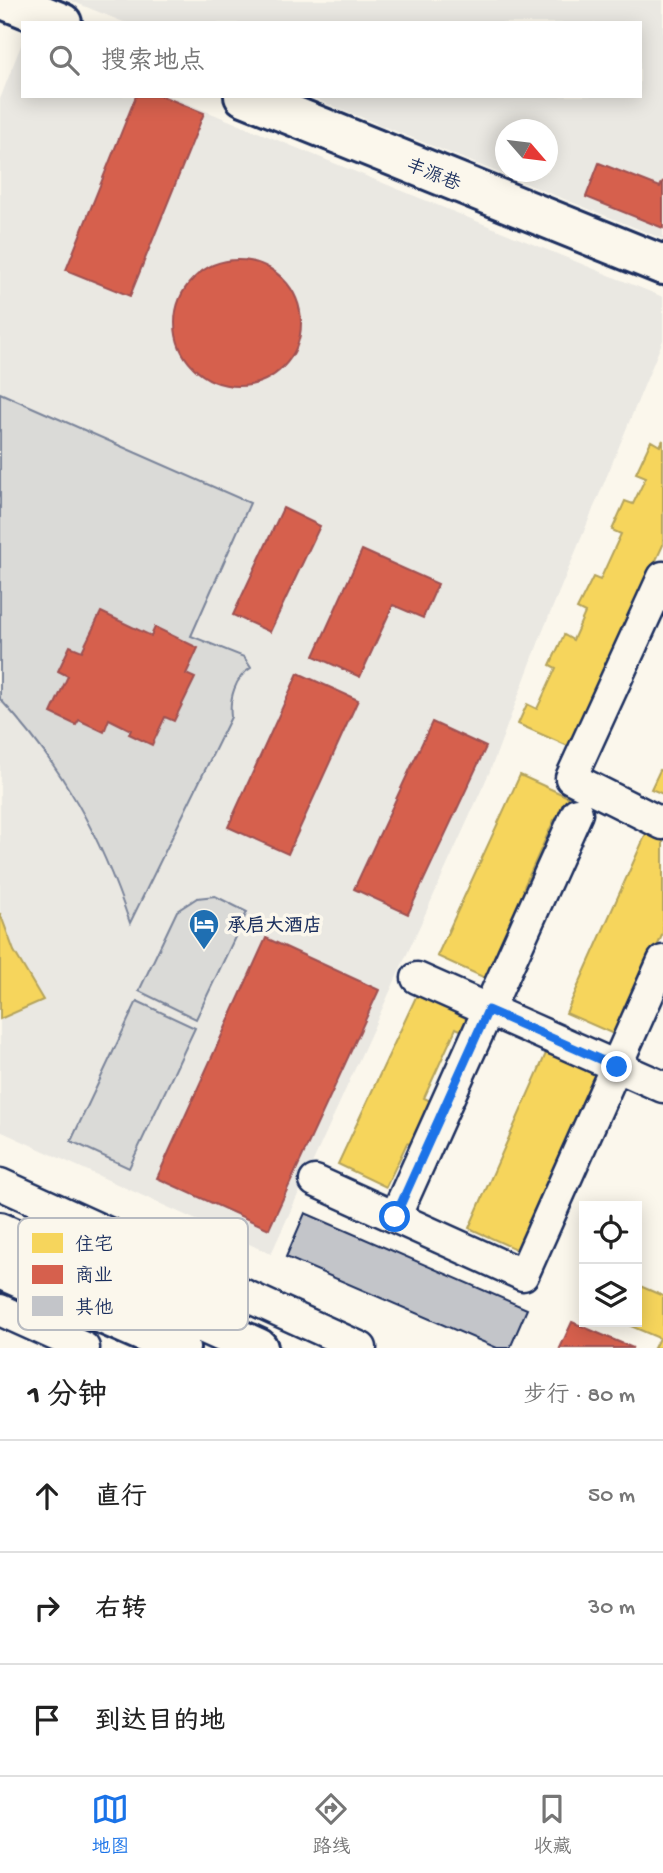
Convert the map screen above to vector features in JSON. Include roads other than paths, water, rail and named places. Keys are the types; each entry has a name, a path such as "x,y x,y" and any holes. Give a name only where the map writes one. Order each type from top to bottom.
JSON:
{"main road":[{"path":"5,0 57,21"},
{"name":"丰源巷","path":"249,98 663,265"},
{"path":"0,1232 18,1240"},
{"path":"0,1269 18,1277"},
{"path":"139,1330 180,1348"},
{"path":"218,1330 258,1348"}],"street":[{"path":"663,577 571,778 663,824"},
{"path":"395,1217 577,813"},
{"path":"315,1181 523,1275 663,961"},
{"path":"416,978 663,1087"},
{"path":"0,1184 75,1218"},
{"path":"248,1297 361,1348"},
{"path":"0,1310 18,1318"},
{"path":"44,1330 84,1348"}],"place":[{"name":"承启大酒店","path":"204,951"}]}
